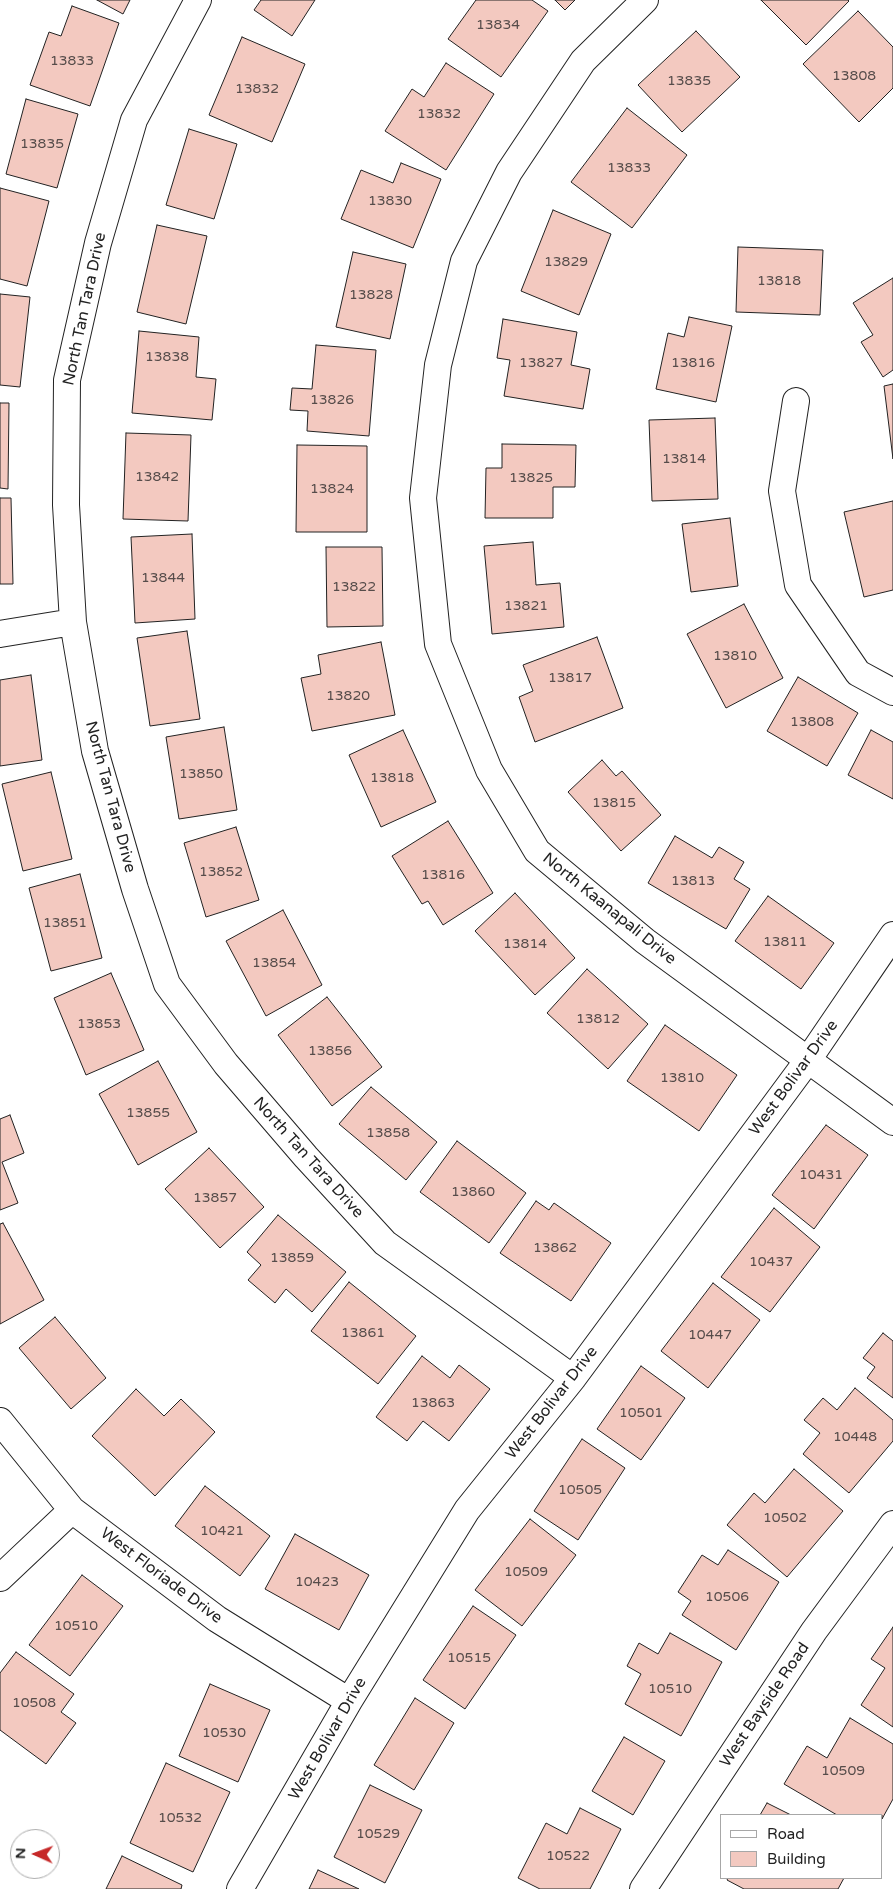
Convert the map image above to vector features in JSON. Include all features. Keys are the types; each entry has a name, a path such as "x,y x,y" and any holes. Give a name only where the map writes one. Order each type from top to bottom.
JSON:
{"street":[{"name":"North Tan Tara Drive","path":"198,0 134,120 98,243 67,380 66,506 73,622 95,752 135,889 167,984 226,1064 306,1158 385,1243 573,1378"},
{"name":"North Kaanapali Drive","path":"645,0 583,61 510,172 464,261 438,365 423,498 438,644 489,770 537,851 645,941 893,1122"},
{"path":"796,401 782,491 798,585 858,673 893,692"},
{"path":"0,634 73,622"},
{"name":"West Bolivar Drive","path":"240,1889 349,1701 467,1510 573,1378 808,1060 893,936"},
{"name":"West Floriade Drive","path":"0,1422 72,1510 217,1619 349,1701"},
{"path":"0,1578 72,1510"},
{"name":"West Bayside Road","path":"643,1889 814,1631 893,1524"}],"building":[{"path":"97,0 130,0 123,14"},
{"path":"261,0 315,0 292,36 254,10"},
{"path":"476,0 532,0 548,11 501,77 448,39"},
{"path":"555,0 575,0 565,10"},
{"path":"761,0 848,0 849,1 806,45"},
{"path":"72,6 119,23 90,106 30,85 49,32 61,36"},
{"path":"858,11 893,47 893,88 859,122 803,64"},
{"path":"696,31 740,77 682,132 638,85"},
{"path":"242,37 305,64 272,142 209,115"},
{"path":"446,63 494,94 446,170 385,131 412,89 424,97"},
{"path":"26,99 78,114 57,188 6,174"},
{"path":"627,108 687,155 632,228 571,182"},
{"path":"189,129 237,144 214,219 166,205"},
{"path":"401,163 441,179 413,248 341,219 361,170 393,183"},
{"path":"0,188 49,201 27,286 0,279"},
{"path":"553,210 611,234 579,315 521,291"},
{"path":"157,225 207,236 186,324 137,312"},
{"path":"738,247 823,250 820,315 736,312"},
{"path":"353,252 406,264 390,339 336,327"},
{"path":"893,278 893,370 883,377 861,342 873,335 853,303"},
{"path":"0,294 30,297 20,387 0,385"},
{"path":"689,317 732,326 716,402 656,389 668,333 684,337"},
{"path":"503,319 577,332 571,365 590,369 583,409 504,396 510,360 497,358"},
{"path":"139,331 199,337 196,377 216,379 212,420 132,413"},
{"path":"316,345 376,350 369,436 307,431 308,411 290,410 292,388 312,389"},
{"path":"893,384 893,459 884,386"},
{"path":"0,403 9,403 8,489 0,488"},
{"path":"715,418 718,499 652,501 649,420"},
{"path":"126,433 191,435 188,521 123,519"},
{"path":"502,444 576,445 575,487 553,487 553,518 485,518 486,468 502,468"},
{"path":"297,445 367,446 367,532 296,532"},
{"path":"0,498 11,498 13,584 0,584"},
{"path":"893,501 893,590 864,597 844,512"},
{"path":"730,518 738,586 691,592 682,524"},
{"path":"192,534 195,619 135,623 131,537"},
{"path":"533,542 536,585 560,583 564,627 492,634 484,546"},
{"path":"326,547 382,547 383,626 327,627"},
{"path":"744,604 783,678 726,708 687,634"},
{"path":"187,631 200,719 150,726 137,638"},
{"path":"597,637 623,708 535,742 519,697 533,691 523,665"},
{"path":"381,642 395,715 312,731 301,678 321,674 318,655"},
{"path":"31,675 42,760 0,766 0,680"},
{"path":"798,677 858,713 827,766 767,731"},
{"path":"224,727 237,810 179,819 166,737"},
{"path":"403,730 436,802 381,827 349,755"},
{"path":"871,730 893,742 893,799 848,775"},
{"path":"602,760 616,776 622,771 661,815 621,851 568,792"},
{"path":"51,772 72,859 23,871 2,784"},
{"path":"448,821 493,893 443,925 428,901 422,904 392,856"},
{"path":"236,827 259,900 206,917 184,843"},
{"path":"675,836 712,858 719,847 744,862 734,879 750,889 726,929 648,883"},
{"path":"80,874 102,958 51,971 29,888"},
{"path":"515,893 575,958 535,995 475,931"},
{"path":"768,896 834,943 801,989 735,941"},
{"path":"283,910 322,985 266,1016 226,941"},
{"path":"587,969 648,1024 608,1069 547,1013"},
{"path":"111,973 144,1050 86,1075 54,998"},
{"path":"327,997 382,1067 332,1106 278,1035"},
{"path":"665,1025 737,1075 699,1131 627,1081"},
{"path":"158,1061 197,1132 138,1165 99,1094"},
{"path":"371,1087 437,1142 406,1180 339,1124"},
{"path":"10,1115 24,1153 2,1162 18,1203 0,1210 0,1119"},
{"path":"826,1125 868,1155 814,1229 772,1195"},
{"path":"457,1141 526,1193 489,1243 420,1192"},
{"path":"209,1148 264,1207 220,1248 165,1189"},
{"path":"536,1201 549,1210 554,1203 611,1243 571,1301 500,1253"},
{"path":"774,1208 820,1247 770,1312 721,1277"},
{"path":"278,1215 346,1272 312,1312 286,1289 275,1303 248,1280 261,1265 247,1252"},
{"path":"3,1223 44,1300 0,1324 0,1224"},
{"path":"349,1282 416,1336 378,1384 311,1331"},
{"path":"713,1283 760,1320 708,1388 661,1351"},
{"path":"55,1317 106,1378 71,1409 19,1348"},
{"path":"883,1333 893,1341 893,1398 867,1378 875,1367 863,1358"},
{"path":"422,1356 450,1378 459,1365 490,1389 449,1441 423,1421 407,1441 376,1417"},
{"path":"641,1366 685,1398 641,1460 597,1429"},
{"path":"855,1388 893,1420 893,1441 849,1493 803,1454 820,1433 804,1420 823,1398 837,1410"},
{"path":"136,1389 164,1416 181,1399 215,1432 155,1496 92,1436"},
{"path":"582,1439 625,1468 578,1540 534,1511"},
{"path":"794,1469 843,1511 787,1577 727,1525 754,1493 765,1503"},
{"path":"205,1486 270,1536 240,1576 175,1526"},
{"path":"530,1519 576,1555 522,1626 475,1590"},
{"path":"295,1534 369,1575 339,1630 265,1589"},
{"path":"728,1550 779,1582 736,1650 682,1615 691,1601 678,1592 702,1555 718,1565"},
{"path":"82,1575 123,1606 70,1676 29,1645"},
{"path":"473,1606 516,1635 465,1709 423,1680"},
{"path":"893,1627 893,1727 861,1705 885,1668 871,1659"},
{"path":"670,1633 722,1662 681,1736 625,1704 641,1674 627,1666 639,1643 658,1654"},
{"path":"16,1652 74,1694 61,1712 76,1723 46,1764 0,1730 0,1673"},
{"path":"210,1684 270,1710 238,1782 179,1756"},
{"path":"415,1698 454,1723 414,1790 374,1765"},
{"path":"850,1718 893,1744 893,1799 883,1817 883,1814 835,1814 784,1784 807,1746 827,1758"},
{"path":"624,1737 665,1761 633,1815 592,1791"},
{"path":"166,1763 230,1792 193,1872 130,1843"},
{"path":"370,1785 422,1810 385,1883 334,1857"},
{"path":"767,1803 789,1814 761,1814"},
{"path":"580,1808 621,1829 590,1889 540,1889 518,1878 546,1823 567,1834"},
{"path":"122,1856 182,1885 181,1889 106,1889"},
{"path":"318,1870 359,1889 309,1889"},
{"path":"843,1879 838,1889 744,1889 727,1880"}]}
